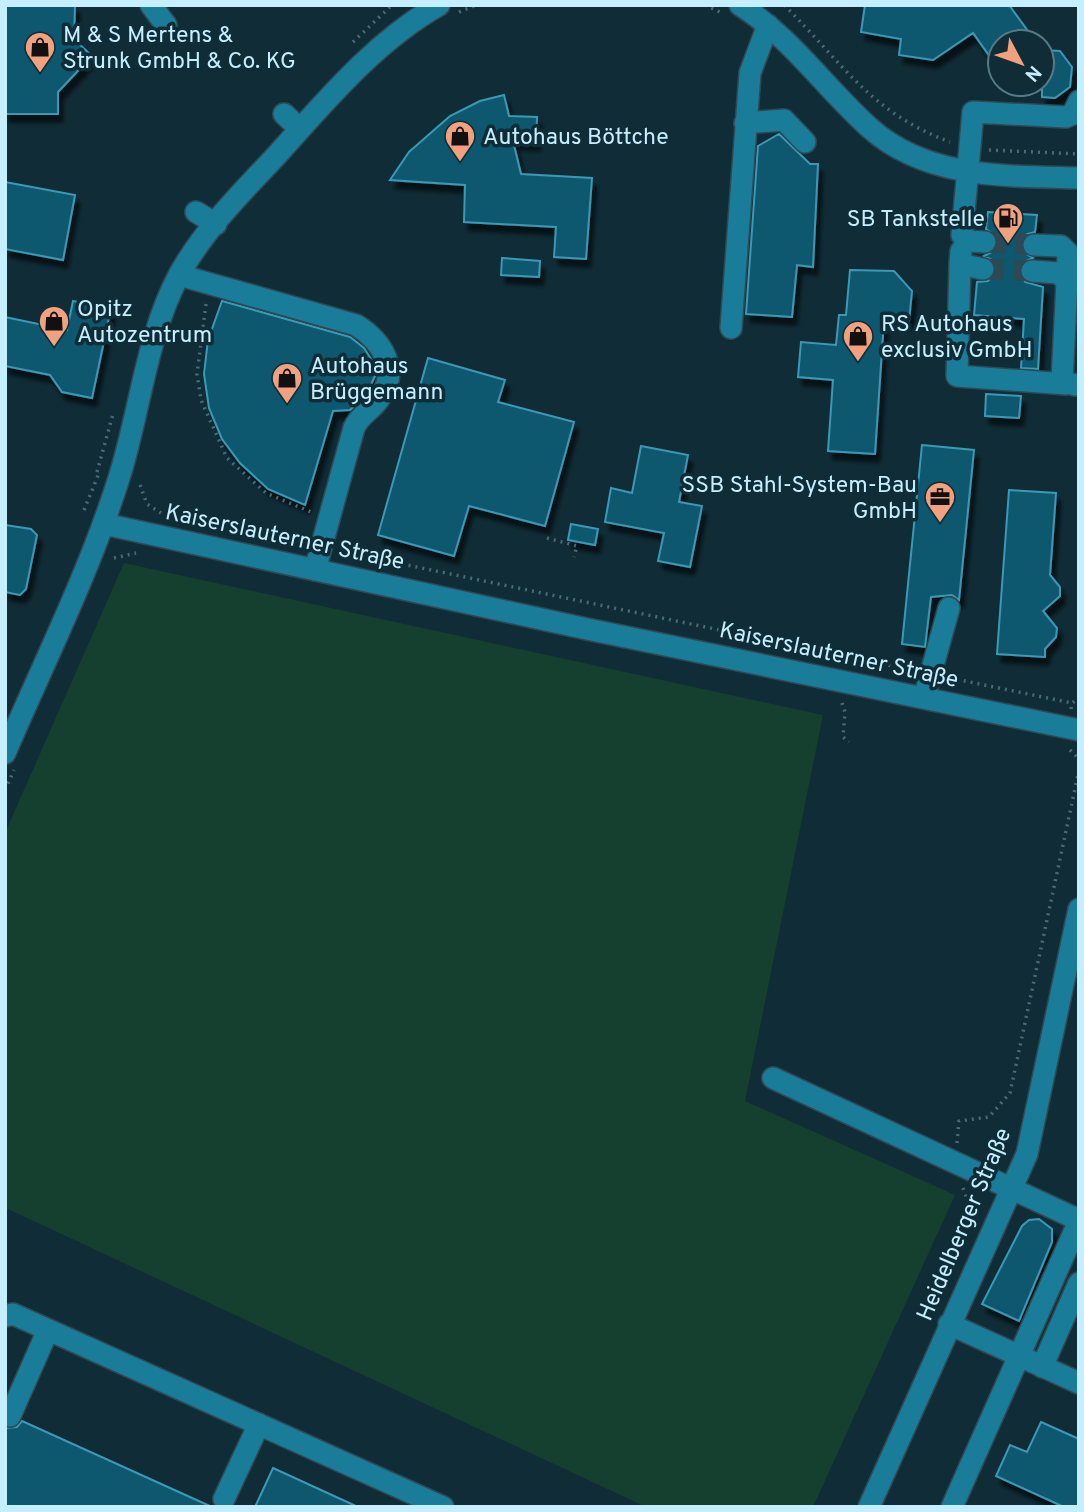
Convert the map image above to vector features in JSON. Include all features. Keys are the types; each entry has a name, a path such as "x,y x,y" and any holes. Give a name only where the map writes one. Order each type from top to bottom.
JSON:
{"street":[{"path":"151,5 166,25"},
{"path":"740,5 768,25 872,130 897,148 966,173 1079,178"},
{"path":"11,759 104,524 130,439 157,331 179,275 216,224 300,129 388,40 447,9"},
{"path":"731,328 750,73 768,25"},
{"path":"1072,384 957,376 960,264 973,112 1066,117 1073,114 1079,101"},
{"path":"284,114 300,129"},
{"path":"745,123 784,120 805,142"},
{"path":"196,212 216,224"},
{"path":"962,235 968,241 985,242"},
{"path":"1034,244 1061,246 1068,253 1062,381 1072,384"},
{"path":"960,264 983,269"},
{"path":"1032,271 1058,273 1067,281"},
{"path":"179,275 356,325 373,335 384,350 389,372 387,385 379,400 359,416 315,570"},
{"name":"Kaiserslauterner Straße","path":"104,524 1074,729"},
{"path":"923,698 949,608"},
{"name":"Heidelberger Straße","path":"869,1507 1027,1154 1079,909"},
{"path":"773,1079 1079,1221 952,1507"},
{"path":"1042,1367 1079,1283"},
{"path":"5,1316 13,1314 443,1507"},
{"path":"949,1324 1079,1383"},
{"path":"10,1416 48,1330"},
{"path":"224,1499 259,1424"}],"path":[{"path":"447,9 477,5"},
{"path":"784,5 862,89 888,111 926,133 989,150 1079,154"},
{"path":"209,285 197,374 201,400 227,458 266,493 329,519"},
{"path":"547,538 577,546 574,557"},
{"path":"106,565 115,556 136,553"},
{"path":"848,700 835,697 844,706 843,737 849,741"},
{"path":"1072,703 1079,698"},
{"path":"1074,729 1065,748 1079,759"},
{"path":"5,790 11,759"},
{"path":"976,1224 961,1185 956,1129 959,1121 989,1117 1010,1093 1079,770"}],"green space":[{"path":"124,563 823,715 745,1101 955,1195 813,1507 646,1507 8,1209 5,1213 5,833"}],"building":[{"name":"M & S Mertens & Strunk GmbH & Co. KG","path":"5,5 75,5 74,39 92,56 58,92 58,114 5,114"},
{"path":"865,5 1009,5 1026,28 986,28 986,51 973,33 933,60 899,55 901,39 861,32"},
{"path":"1056,51 1060,51 1072,67 1070,87 1056,97"},
{"name":"Autohaus Böttche","path":"504,95 509,116 537,117 536,143 513,141 521,174 592,178 586,259 554,257 556,227 464,222 465,185 390,180 409,152 450,116 480,101"},
{"path":"779,134 810,164 818,164 813,267 797,265 792,317 746,314 758,146"},
{"path":"5,182 75,195 63,260 5,249"},
{"path":"988,212 1037,215 1035,232 1027,234 1021,244 1023,252 1033,258 1022,263 1019,271 1025,282 1043,287 1038,369 1021,368 1024,319 974,315 977,282 988,281 996,271 992,260 984,256 996,250 998,243 996,236 986,229"},
{"path":"502,258 540,261 539,277 501,275"},
{"name":"RS Autohaus exclusiv GmbH","path":"850,270 894,271 912,291 909,321 884,320 875,454 828,451 833,380 798,377 801,342 836,345 839,315 846,315"},
{"name":"Opitz Autozentrum","path":"73,301 111,308 92,398 62,392 50,375 5,366 5,317 67,330"},
{"name":"Autohaus Brüggemann","path":"222,301 350,337 364,348 373,362 375,376 366,395 350,410 333,411 305,505 268,489 240,463 222,439 209,408 204,374 208,340"},
{"path":"428,358 505,380 498,402 574,422 545,526 469,506 454,556 378,535"},
{"path":"986,394 1021,396 1019,418 985,416"},
{"name":"SSB Stahl-System-Bau GmbH","path":"922,445 974,450 959,600 952,595 931,597 925,647 902,644"},
{"path":"641,446 688,455 679,502 702,506 690,567 658,561 664,533 605,522 611,488 632,493"},
{"path":"1009,490 1056,493 1050,575 1060,587 1060,596 1043,611 1057,628 1056,637 1045,649 1045,657 997,654"},
{"path":"571,524 598,529 595,545 568,540"},
{"path":"5,525 31,529 37,535 26,589 20,595 5,592"},
{"path":"1039,1219 1052,1229 1052,1242 1019,1321 982,1304 1022,1226 1029,1220"},
{"path":"22,1421 212,1507 5,1507 5,1428 17,1427"},
{"path":"1041,1422 1079,1439 1079,1507 1064,1507 996,1476 1010,1445 1027,1452"},
{"path":"273,1468 358,1507 255,1507"}],"tunnel":[{"path":"985,242 1034,245"},
{"path":"983,269 1032,271"}],"place":[{"name":"M & S Mertens & Strunk GmbH & Co. KG","path":"40,74"},
{"name":"Autohaus Böttche","path":"460,163"},
{"name":"SB Tankstelle","path":"1008,245"},
{"name":"Opitz Autozentrum","path":"54,348"},
{"name":"RS Autohaus exclusiv GmbH","path":"858,363"},
{"name":"Autohaus Brüggemann","path":"287,405"},
{"name":"SSB Stahl-System-Bau GmbH","path":"940,524"}]}
